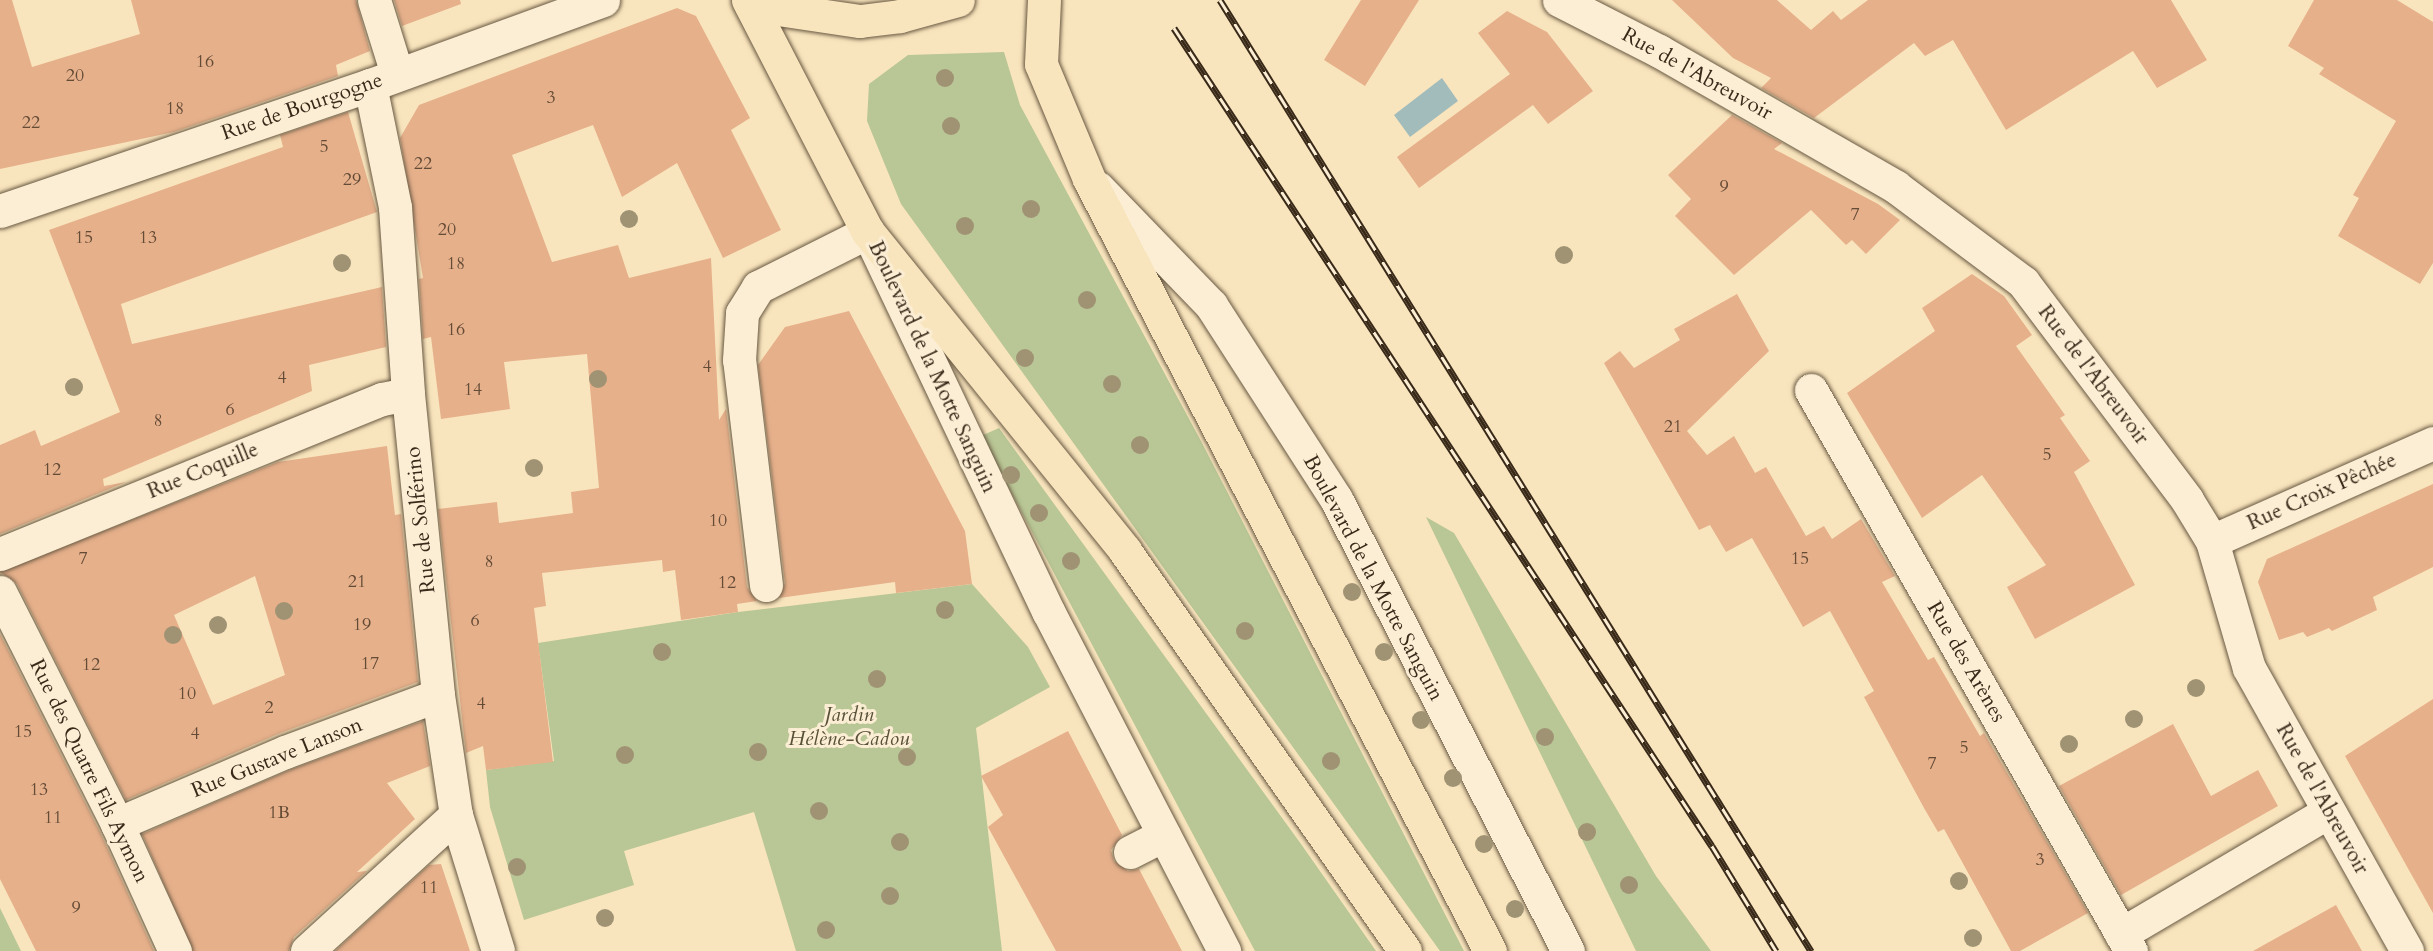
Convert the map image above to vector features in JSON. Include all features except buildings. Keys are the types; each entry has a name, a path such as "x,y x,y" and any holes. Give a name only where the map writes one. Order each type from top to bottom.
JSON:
{"main road":[{"path":"749,3 860,21 900,16 958,0"},
{"name":"Boulevard de la Motte Sanguin","path":"1044,0 1041,64 1089,179 1490,951"},
{"name":"Boulevard de la Motte Sanguin","path":"749,3 868,232 1125,551 1405,951"}],"street":[{"name":"Rue de Solférino","path":"374,0 384,79 408,394 438,695 456,815 498,951"},
{"name":"Rue de Bourgogne","path":"0,211 384,79 603,0"},
{"name":"Rue de l'Abreuvoir","path":"1559,0 1659,51 1896,187 2023,282 2187,500 2212,541 2250,668 2407,951"},
{"name":"Boulevard de la Motte Sanguin","path":"1089,179 1211,305 1335,499 1568,951"},
{"name":"Boulevard de la Motte Sanguin","path":"868,232 1048,611 1224,951"},
{"path":"766,585 739,360 742,313 758,287 868,232"},
{"name":"Rue des Arènes","path":"1811,390 2126,943 2328,812"},
{"name":"Rue Coquille","path":"0,554 363,407 408,394"},
{"name":"Rue Croix Pêchée","path":"2212,541 2433,443"},
{"name":"Rue des Quatre Fils Aymon","path":"0,592 117,824 175,951"},
{"name":"Rue Gustave Lanson","path":"117,824 285,752 438,695"},
{"path":"307,951 456,815"},
{"path":"1130,852 1164,835"}],"green space":[{"path":"1004,52 1020,105 1201,441 1464,951 1440,951 901,204 867,121 869,84 908,55"},
{"path":"999,428 1376,951 1255,951 981,436"},
{"path":"1426,517 1454,533 1656,876 1711,951 1636,951"},
{"name":"Jardin Hélène-Cadou","path":"972,584 1028,647 1050,687 976,728 1002,951 796,951 754,812 624,851 634,885 524,920 490,807 486,770 554,761 538,643 738,612"},
{"path":"0,908 21,951 0,951"}],"water":[{"path":"1442,78 1458,101 1410,137 1394,115"}],"railway":[{"path":"1220,0 1811,951"},
{"path":"1174,28 1712,846 1776,951"}]}
